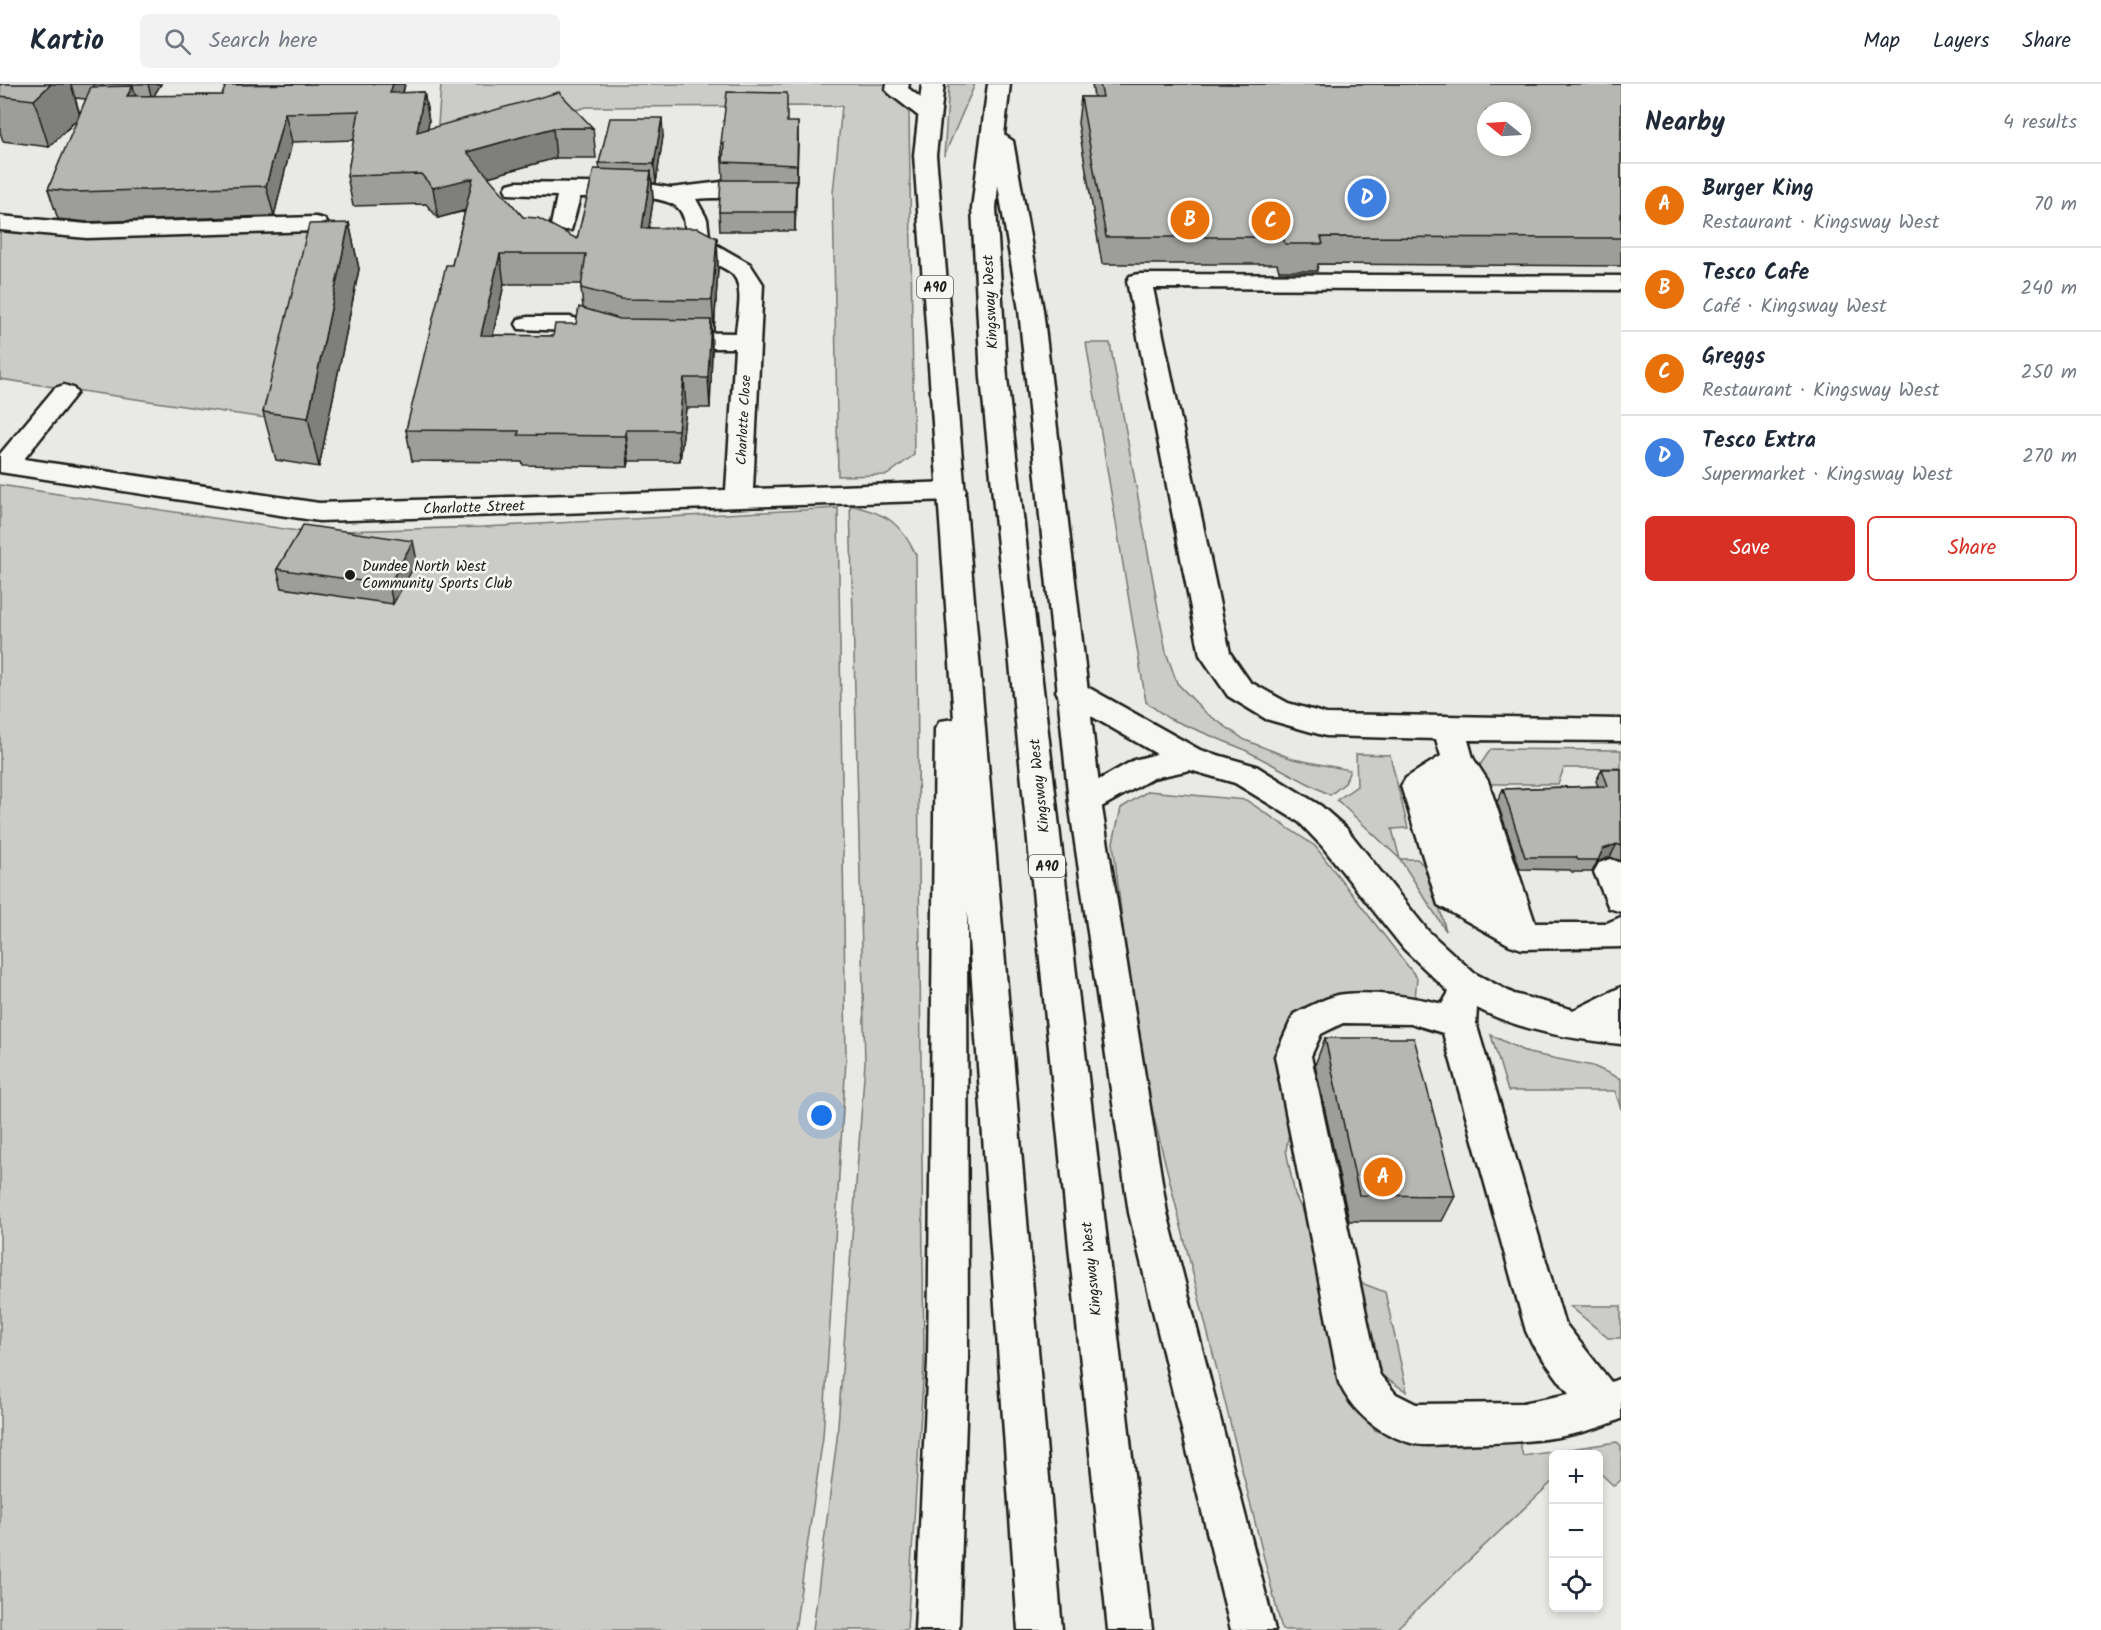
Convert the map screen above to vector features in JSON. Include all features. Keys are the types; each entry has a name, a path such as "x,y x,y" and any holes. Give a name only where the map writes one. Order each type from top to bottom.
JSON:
{"main road":[{"path":"898,84 897,90 929,113"},
{"name":"A90","path":"933,84 925,155 1040,1630"},
{"name":"A90","path":"997,92 1031,310 1071,691 1085,802 1148,1213 1253,1630"},
{"name":"Kingsway West","path":"997,92 984,208 994,378 1130,1630"},
{"path":"516,189 649,190 671,195 722,189 784,189"},
{"path":"563,225 570,190"},
{"name":"Charlotte Close","path":"671,195 688,204 698,237 707,249 742,269 751,284 739,498"},
{"path":"0,223 87,231 316,224"},
{"path":"1621,283 1139,281 1215,655 1239,689 1278,711 1326,724 1355,728 1621,730"},
{"path":"534,297 526,333 570,324 624,339 747,341"},
{"path":"2,465 64,393"},
{"name":"Charlotte Street","path":"2,465 319,512 952,490"},
{"name":"A90","path":"938,1630 948,1349 952,490"},
{"path":"1071,691 1190,759 1245,774 1310,813 1334,837 1416,940 1462,983 1505,1006 1577,1026 1621,1029"},
{"path":"1449,729 1458,761 1472,781 1522,936"},
{"path":"1085,802 1145,768 1190,759"},
{"path":"1458,761 1417,786 1450,896 1522,936 1615,936 1621,930"},
{"path":"1458,1023 1413,1010 1340,1009 1307,1024 1293,1056 1360,1383 1381,1408 1413,1424 1523,1423 1613,1402 1546,1330 1458,1023 1462,983"},
{"path":"1577,1026 1621,1001"}],"shaded area":[{"path":"441,84 890,84 890,88 909,113 914,455 887,475 838,476 833,193 842,106 586,107 560,115 437,138"},
{"path":"949,84 975,84 944,156"},
{"path":"0,229 314,230 265,418 0,379"},
{"path":"1086,343 1110,343 1166,652 1177,683 1206,713 1245,740 1293,759 1350,770 1345,783 1330,795 1243,749 1168,718 1146,702"},
{"path":"0,485 304,532 483,527 838,508 846,1060 823,1437 795,1630 0,1630"},
{"path":"850,505 890,520 904,534 916,555 924,1364 907,1630 813,1630 837,1439 865,1063"},
{"path":"1491,749 1621,750 1621,768 1564,768 1558,784 1484,784 1480,765"},
{"path":"1356,754 1390,755 1408,828 1392,829 1400,859 1337,800 1357,786"},
{"path":"1148,791 1246,800 1315,846 1417,978 1415,998 1333,998 1296,1015 1292,1117 1286,1150 1295,1195 1314,1235 1350,1404 1375,1430 1408,1441 1519,1440 1523,1456 1549,1452 1549,1485 1395,1630 1282,1630 1137,1050 1113,842 1121,808"},
{"path":"1400,859 1417,859 1429,870 1446,931"},
{"path":"1491,1035 1528,1053 1593,1066 1621,1079 1621,1109 1615,1091 1508,1091"},
{"path":"1356,1281 1385,1292 1407,1392 1376,1372"},
{"path":"1570,1306 1621,1306 1621,1338 1608,1338"},
{"path":"1617,1442 1621,1446 1621,1480 1614,1486 1603,1476 1603,1450 1563,1450"}],"building":[{"path":"0,84 51,84 34,100 0,96"},
{"path":"393,84 390,93 424,92 417,132 559,92 593,128 553,128 467,152 523,217 538,218 577,239 594,169 651,171 642,228 698,228 717,238 712,300 622,299 581,288 586,254 500,254 481,335 553,336 555,324 576,324 579,307 620,319 711,320 708,378 684,378 678,430 626,430 626,436 518,435 519,431 406,430 446,265 452,265 473,178 433,188 421,174 347,176 359,111 285,113 266,186 78,192 48,189 91,87 133,86 127,96 222,95 226,85"},
{"path":"1100,84 1621,84 1621,238 1321,237 1323,244 1285,244 1283,237 1106,237 1081,97 1103,97"},
{"path":"727,92 787,93 787,122 798,122 797,165 723,162 724,143 721,143"},
{"path":"610,118 662,118 654,164 599,163"},
{"path":"721,180 796,180 795,212 719,212"},
{"path":"349,223 308,418 263,412 309,224"},
{"path":"303,525 413,541 389,585 277,569"},
{"path":"1602,769 1621,769 1621,846 1617,844 1603,849 1598,860 1578,860 1576,857 1525,857 1503,789 1608,786"},
{"path":"1325,1038 1414,1038 1455,1196 1359,1195"}],"place":[{"name":"Tesco Extra","path":"1367,198"},
{"name":"Tesco Cafe","path":"1190,220"},
{"name":"Greggs","path":"1271,221"},
{"name":"Dundee North West Community Sports Club","path":"350,575"},
{"name":"Burger King","path":"1383,1177"}]}
